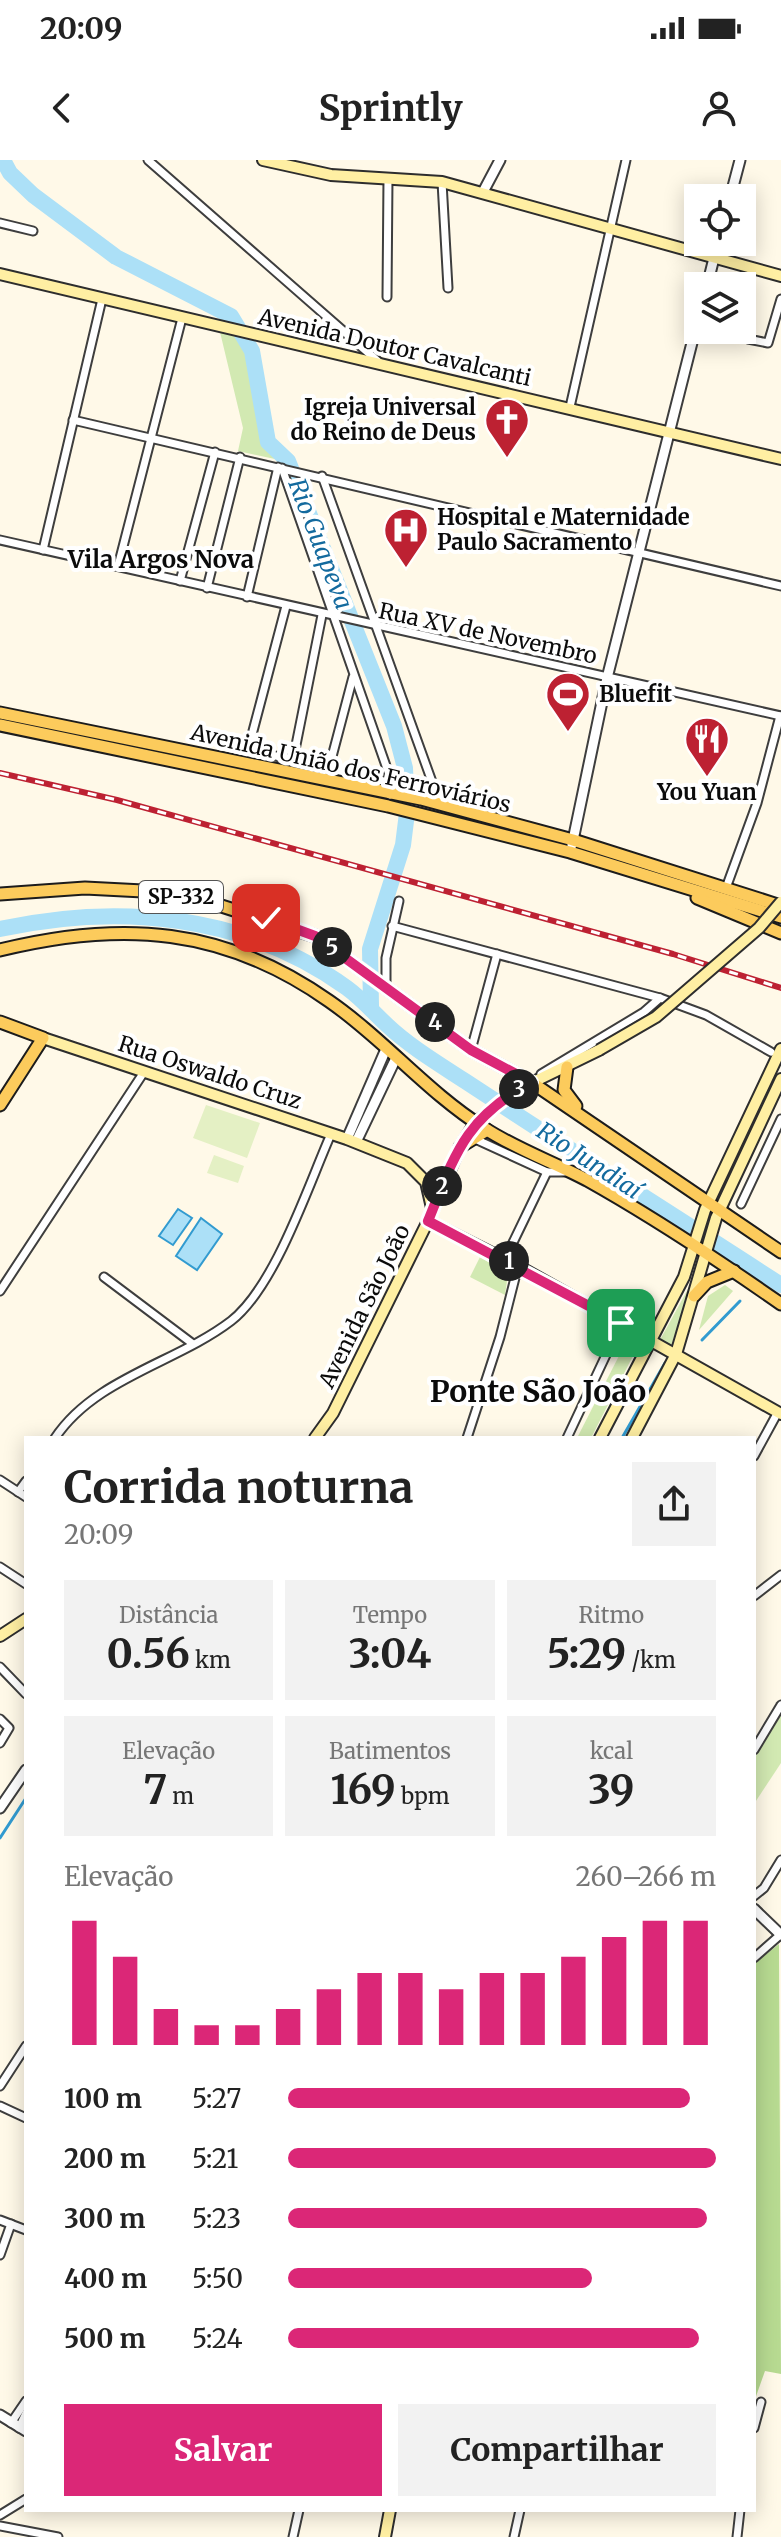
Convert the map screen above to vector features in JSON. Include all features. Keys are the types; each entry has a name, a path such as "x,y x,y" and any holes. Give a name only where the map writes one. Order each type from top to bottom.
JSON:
{"main road":[{"path":"263,160 331,175 442,182 684,248"},
{"path":"714,256 781,276"},
{"name":"Avenida Doutor Cavalcanti","path":"0,274 263,338 669,430 781,459"},
{"name":"Avenida União dos Ferroviários","path":"0,713 391,790 572,846 781,904"},
{"name":"Avenida União dos Ferroviários","path":"0,725 572,846 640,874 781,917"},
{"path":"640,874 781,933"},
{"name":"SP-332","path":"0,894 85,888 143,891 209,902 315,936 350,958 471,1050 531,1082 712,1210 781,1252"},
{"name":"Avenida São João","path":"316,1436 333,1413 430,1216 460,1147 479,1118 531,1082 567,1067 656,1017 759,928 781,904"},
{"name":"SP-332","path":"0,950 105,932 151,932 201,941 252,958 330,1002 396,1058 479,1118 487,1130 587,1180 700,1247 781,1304"},
{"path":"0,957 17,946"},
{"name":"Rua Oswaldo Cruz","path":"2,1022 352,1140 407,1163 426,1182 430,1216"},
{"path":"0,1105 43,1038"},
{"path":"601,1436 700,1247 776,1050"},
{"path":"567,1067 564,1079 567,1097 593,1123"},
{"path":"712,1210 781,1079"},
{"path":"460,1147 487,1130"},
{"path":"430,1216 780,1413"},
{"path":"633,1436 676,1354 694,1296 700,1247"},
{"path":"694,1296 707,1282 734,1271"},
{"path":"0,1636 24,1620"},
{"path":"385,2537 390,2512"}],"street":[{"path":"148,160 383,365"},
{"path":"483,192 500,160"},
{"path":"570,407 626,160"},
{"path":"734,184 740,160"},
{"path":"387,297 388,178"},
{"path":"442,182 448,288"},
{"path":"0,223 33,231"},
{"path":"710,272 714,256"},
{"path":"43,550 102,299"},
{"path":"756,341 768,343 781,299"},
{"path":"118,566 182,318"},
{"path":"572,846 607,678 691,344"},
{"path":"73,420 781,586"},
{"path":"180,581 215,452"},
{"path":"207,588 240,457"},
{"path":"247,597 283,468"},
{"path":"283,468 337,618 353,677 391,790 393,808"},
{"path":"322,476 370,626 441,806"},
{"name":"Rua XV de Novembro","path":"0,540 370,626 780,716"},
{"path":"286,606 249,742 254,751 329,768 391,790"},
{"path":"293,760 322,615"},
{"path":"329,768 353,677"},
{"path":"726,888 757,803 780,716"},
{"path":"386,985 392,926 399,901"},
{"path":"392,926 660,998 706,1015 776,1050"},
{"path":"471,1050 497,954"},
{"name":"Avenida São João","path":"531,1082 575,1051 644,1012 660,998"},
{"path":"352,1140 386,1049"},
{"path":"352,1140 396,1058"},
{"path":"0,1291 144,1072"},
{"path":"741,1204 781,1119"},
{"path":"57,1436 91,1400 231,1321 257,1293 331,1134"},
{"path":"473,1138 547,1172 563,1172 587,1180"},
{"path":"505,1259 547,1172"},
{"path":"468,1436 500,1337 518,1266"},
{"path":"104,1277 193,1344"},
{"path":"568,1436 621,1323"},
{"path":"756,1453 780,1413"},
{"path":"0,1480 22,1495"},
{"path":"0,1567 24,1583"},
{"path":"756,1594 781,1575"},
{"path":"0,1667 24,1692"},
{"path":"756,1747 781,1705"},
{"path":"0,1719 9,1728 0,1743"},
{"path":"0,1808 24,1773"},
{"path":"756,1894 764,1888 781,1860"},
{"path":"756,1911 781,1934 756,1956"},
{"path":"0,2086 24,2049"},
{"path":"0,2106 24,2117"},
{"path":"0,2220 24,2229"},
{"path":"0,2255 11,2224"},
{"path":"756,2421 761,2402"},
{"path":"0,2415 19,2427"},
{"path":"0,2515 24,2500"},
{"path":"293,2537 299,2512"},
{"path":"514,2537 520,2512"},
{"path":"737,2537 740,2512"},
{"path":"0,2526 58,2537"}],"green space":[{"path":"220,332 237,335 248,359 265,446 284,461 238,451 243,428"},
{"path":"206,1105 260,1123 247,1158 193,1138"},
{"path":"214,1155 244,1166 238,1183 207,1173"},
{"path":"480,1257 508,1274 505,1295 470,1277"},
{"path":"694,1278 671,1346 660,1340"},
{"path":"725,1285 733,1291 699,1330 708,1296"},
{"path":"630,1345 635,1352 592,1436 578,1436 623,1348"},
{"path":"781,1715 781,1763 756,1801 756,1756"},
{"path":"779,1944 781,2374 765,2371 756,2396 756,1962"}],"water":[{"path":"178,1209 192,1218 173,1245 159,1236"},
{"path":"201,1218 222,1234 197,1270 176,1256"}],"waterway":[{"name":"Rio Guapeva","path":"3,160 10,173 33,195 116,257 231,316 252,351 268,442 288,461 394,726 405,768 407,813 403,845 370,949 371,1006"},
{"name":"Rio Jundiaí","path":"0,929 45,921 135,917 180,921 224,930 266,944 307,963 347,988 424,1054 781,1285"},
{"path":"702,1340 740,1301"},
{"path":"623,1436 665,1363"},
{"path":"0,1838 24,1801"}],"railway":[{"path":"0,773 117,800 673,954 781,988"}],"place":[{"name":"Igreja Universal do Reino de Deus","path":"507,459"},
{"name":"Hospital e Maternidade Paulo Sacramento","path":"406,569"},
{"name":"Bluefit","path":"568,733"},
{"name":"You Yuan","path":"707,778"}],"district":[{"name":"Vila Argos Nova","path":"161,560"},
{"name":"Ponte São João","path":"538,1392"}],"route":[{"path":"266,918 315,936 350,958 471,1050 531,1082 482,1114 475,1123 443,1182 428,1221 621,1323"}]}
